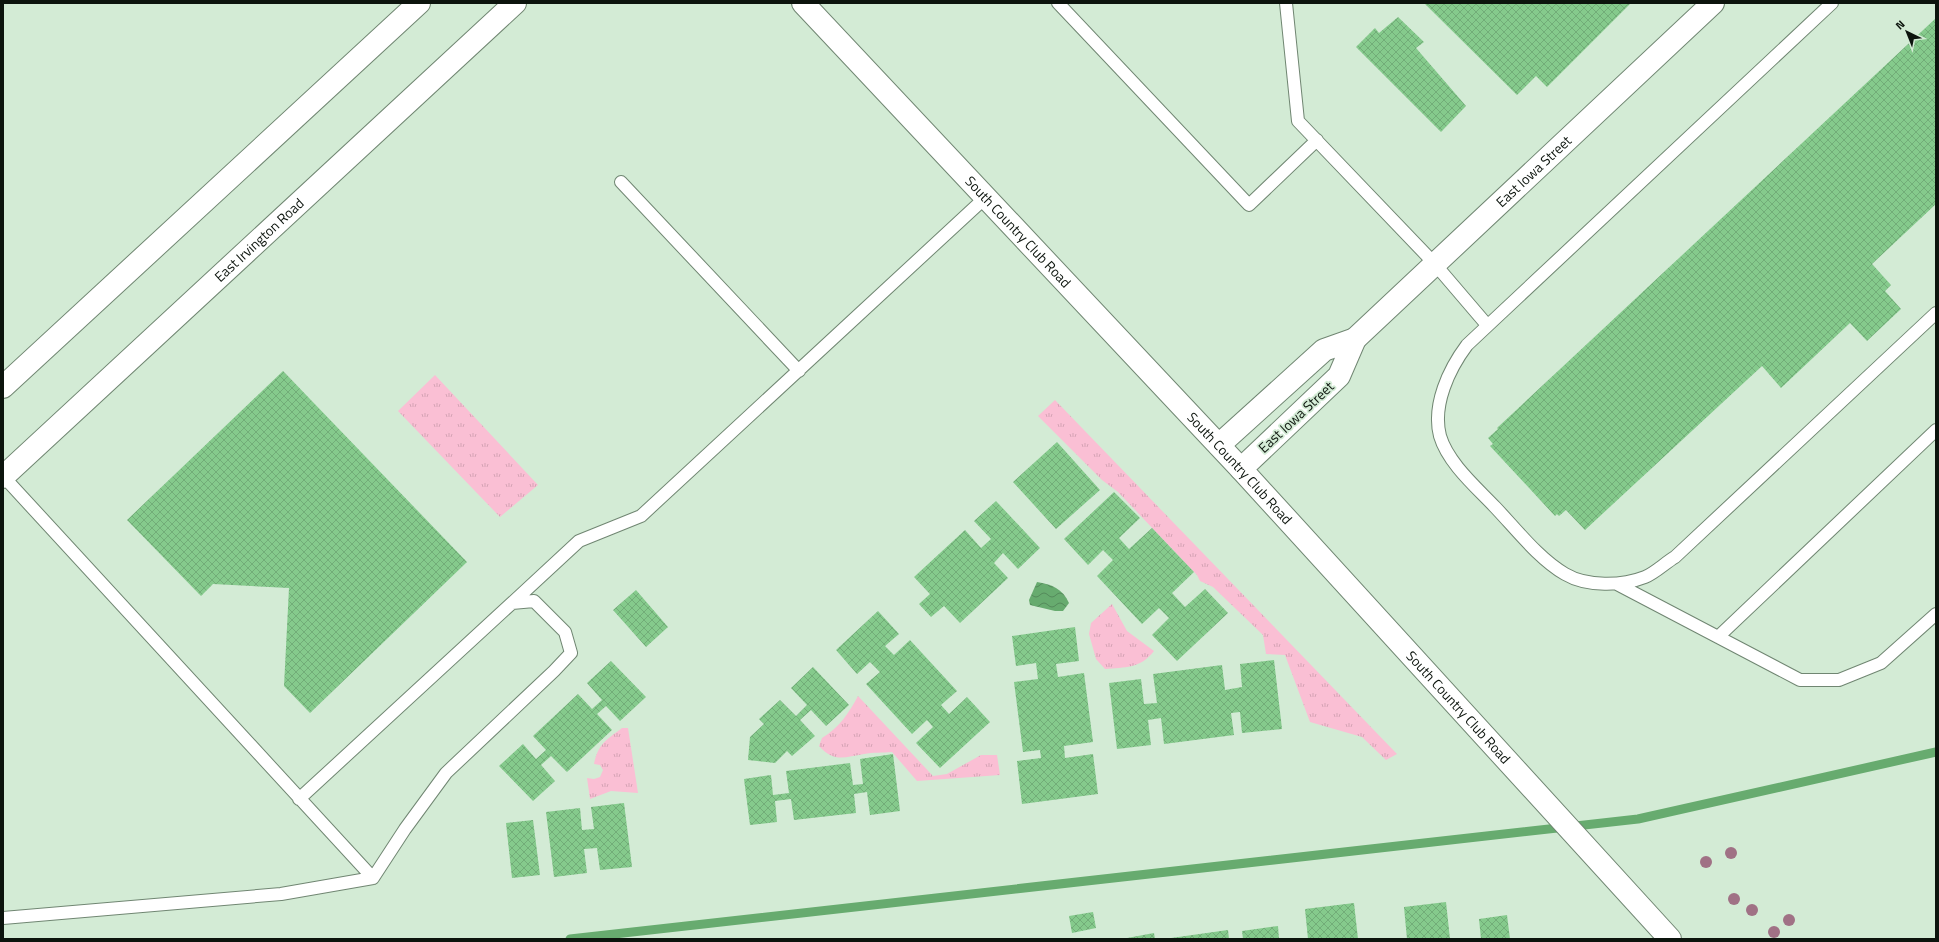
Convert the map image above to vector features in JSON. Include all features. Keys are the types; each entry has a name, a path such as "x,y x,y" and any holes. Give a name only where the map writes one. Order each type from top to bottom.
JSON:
{"street":[{"path":"3,387 419,3"},
{"name":"East Irvington Road","path":"3,477 515,3"},
{"name":"South Country Club Road","path":"803,3 1219,445 1670,939"},
{"name":"East Iowa Street","path":"1219,445 1324,350 1354,339 1713,3"},
{"name":"East Iowa Street","path":"1241,469 1339,376 1354,339"}],"lane":[{"path":"1058,3 1249,205 1317,140"},
{"path":"1286,3 1298,121 1434,263 1487,325"},
{"path":"1832,3 1467,345 1454,363 1445,384 1439,410 1440,434 1445,448 1478,490 1541,555 1565,574 1588,582 1617,584 1645,577 1675,556 1936,313"},
{"path":"622,182 799,371"},
{"path":"299,799 579,542 641,516 986,197"},
{"path":"1718,637 1936,430"},
{"path":"3,477 252,745 299,799 373,878"},
{"path":"1617,584 1800,680 1839,680 1881,663 1936,614"},
{"path":"3,918 281,894 373,878 405,829 446,773 554,671 570,653 565,632 534,601 512,603"}],"green space":[{"path":"435,375 538,485 500,517 398,411"},
{"path":"1055,400 1397,754 1386,760 1362,737 1310,722 1285,655 1266,654 1263,635 1213,587 1200,581 1197,575 1118,492 1102,480 1038,416"},
{"path":"1112,604 1127,631 1154,651 1149,657 1138,664 1105,669 1096,659 1089,634 1091,623"},
{"path":"858,696 933,776 947,774 981,755 997,755 1000,775 917,781 892,752 871,753 840,758 830,755 819,746 822,738 834,730 843,720"},
{"path":"622,728 628,728 638,793 611,791 590,799 587,778 594,779 600,777 603,770 600,765 594,764 600,747 607,739"}],"water":[{"path":"1037,582 1052,586 1063,594 1069,603 1063,611 1055,611 1030,605 1029,600"}],"building":[{"path":"1424,3 1631,3 1547,87 1536,76 1517,95"},
{"path":"1398,17 1424,42 1416,48 1466,106 1441,132 1356,47 1375,28 1379,33"},
{"path":"1936,18 1936,204 1872,264 1891,285 1885,291 1901,309 1867,341 1850,323 1781,388 1762,366 1585,530 1566,510 1559,516 1557,514 1555,516 1490,446 1493,444 1488,438"},
{"path":"283,371 467,562 310,713 284,686 289,588 213,584 201,596 127,520"},
{"path":"1057,442 1100,490 1056,529 1013,482"},
{"path":"1114,492 1140,518 1119,538 1129,549 1152,528 1194,572 1172,593 1185,607 1205,589 1228,613 1177,661 1152,635 1169,618 1159,608 1142,624 1097,576 1113,560 1103,550 1088,565 1064,539"},
{"path":"996,501 1040,548 1018,569 1003,553 994,563 1008,578 960,623 944,606 931,617 919,604 930,594 914,577 965,530 981,548 991,539 974,521"},
{"path":"636,590 668,627 646,647 613,610"},
{"path":"878,611 899,634 885,646 894,655 910,640 957,691 941,705 949,714 967,697 990,722 940,768 916,743 933,727 927,720 912,734 866,684 880,672 870,662 857,674 836,650"},
{"path":"1075,627 1079,661 1056,664 1058,677 1084,673 1093,742 1064,746 1065,758 1093,754 1098,794 1022,804 1017,761 1041,758 1040,750 1023,752 1014,682 1038,679 1036,663 1016,666 1012,636"},
{"path":"1274,660 1282,729 1242,733 1240,712 1231,713 1234,735 1164,744 1161,718 1148,720 1151,745 1117,749 1109,683 1141,679 1144,704 1157,703 1153,674 1222,665 1225,690 1242,687 1240,664"},
{"path":"611,661 646,697 620,721 606,706 597,714 612,730 567,772 551,756 541,765 555,781 533,801 499,766 523,744 536,759 546,750 533,736 578,694 592,709 602,700 587,683"},
{"path":"813,667 849,705 826,726 811,710 800,720 815,736 792,756 787,751 775,763 748,760 750,737 764,724 759,719 780,700 796,716 807,705 791,688"},
{"path":"893,754 900,811 870,815 867,792 854,794 856,813 794,820 791,799 775,801 777,822 750,825 744,779 771,775 773,795 789,793 786,771 850,763 853,785 863,784 860,759"},
{"path":"624,803 632,867 600,870 597,848 584,849 587,873 554,877 546,812 580,808 582,830 594,829 591,807"},
{"path":"533,820 540,875 512,878 506,823"},
{"path":"1446,902 1450,939 1407,939 1404,907"},
{"path":"1354,903 1358,939 1308,939 1305,909"},
{"path":"1093,912 1096,928 1072,933 1069,916"},
{"path":"1507,915 1510,939 1481,939 1479,919"},
{"path":"1278,926 1279,939 1243,939 1242,931"},
{"path":"1228,930 1229,939 1171,939 1171,938"},
{"path":"1154,933 1155,939 1127,939 1127,938"}],"waterway":[{"path":"570,939 1638,819 1936,752"}]}
